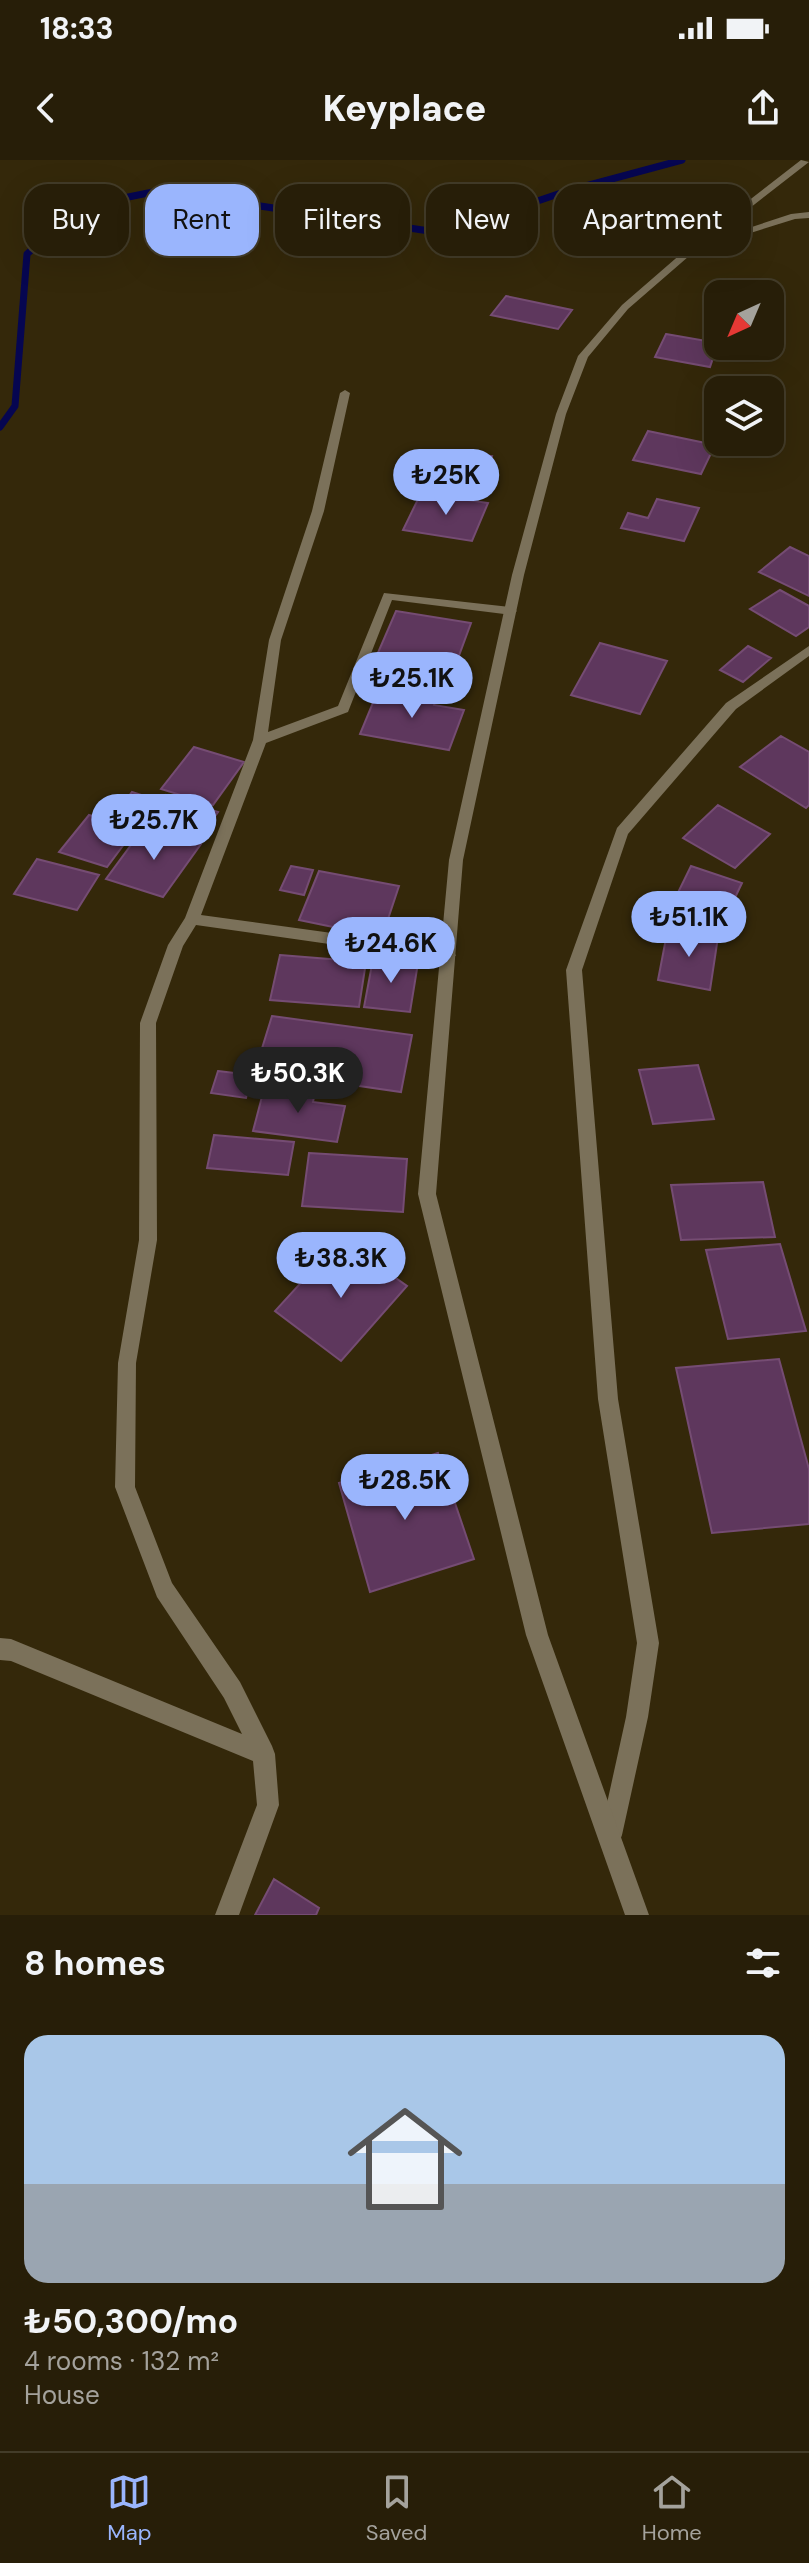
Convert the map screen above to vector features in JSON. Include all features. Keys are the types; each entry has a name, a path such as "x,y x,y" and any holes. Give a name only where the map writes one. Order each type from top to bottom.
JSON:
{"street":[{"path":"751,203 806,160"},
{"path":"751,230 794,216 809,215"},
{"path":"637,1915 611,1835 537,1635 427,1194 456,860 511,611 561,414 583,356 625,307 684,256"},
{"path":"227,1915 268,1805 264,1754 232,1690 164,1590 125,1487 127,1363 148,1240 148,1023 176,945 192,919 260,740 275,640 318,511 345,393"},
{"path":"260,740 343,709 388,596 511,611"},
{"path":"611,1835 637,1717 648,1643 608,1399 574,970 622,832 731,706 809,650"},
{"path":"192,919 448,955"},
{"path":"0,1649 11,1650 264,1754"}],"building":[{"path":"506,296 572,310 558,329 491,315"},
{"path":"666,334 704,341 704,360 712,360 710,367 655,357"},
{"path":"648,431 704,443 704,456 710,456 701,474 633,460"},
{"path":"438,450 492,456 483,482 476,481 473,490 425,484"},
{"path":"421,493 488,503 472,541 403,530"},
{"path":"657,499 699,508 684,541 621,528 628,513 648,518"},
{"path":"790,547 809,556 809,596 759,572"},
{"path":"780,590 809,606 809,627 796,636 750,609"},
{"path":"396,611 471,623 454,669 377,655"},
{"path":"600,643 667,661 640,714 571,695"},
{"path":"748,646 771,658 743,682 720,670"},
{"path":"379,688 436,698 434,705 464,710 449,750 360,734"},
{"path":"781,736 809,752 809,805 806,808 740,767"},
{"path":"194,747 244,762 213,805 161,789"},
{"path":"132,792 157,800 107,867 59,852 89,815 110,821"},
{"path":"166,795 218,812 199,839 145,823"},
{"path":"718,805 770,834 735,868 683,838"},
{"path":"145,826 201,844 163,897 106,879"},
{"path":"37,859 99,875 77,910 14,894"},
{"path":"291,866 313,870 304,895 280,890"},
{"path":"691,866 742,883 721,927 670,909"},
{"path":"319,871 399,886 382,937 299,920"},
{"path":"668,928 718,937 710,990 658,980"},
{"path":"280,955 366,962 359,1007 270,1000"},
{"path":"373,959 418,963 410,1012 364,1007"},
{"path":"272,1016 412,1035 401,1092 255,1071"},
{"path":"698,1065 714,1119 653,1124 639,1070"},
{"path":"218,1071 252,1075 246,1098 211,1093"},
{"path":"265,1085 315,1092 313,1102 345,1106 337,1142 253,1131"},
{"path":"214,1135 294,1142 288,1175 207,1168"},
{"path":"309,1153 407,1159 403,1212 302,1206"},
{"path":"763,1182 775,1237 681,1240 671,1185"},
{"path":"341,1239 407,1286 341,1361 275,1311"},
{"path":"780,1244 806,1331 728,1339 706,1250"},
{"path":"779,1359 809,1469 809,1524 712,1533 676,1368"},
{"path":"438,1453 474,1559 370,1592 339,1483"},
{"path":"274,1879 319,1908 316,1915 255,1915"}],"waterway":[{"path":"0,427 15,406 27,254 79,207 158,191 443,233 567,191 682,160"}]}
